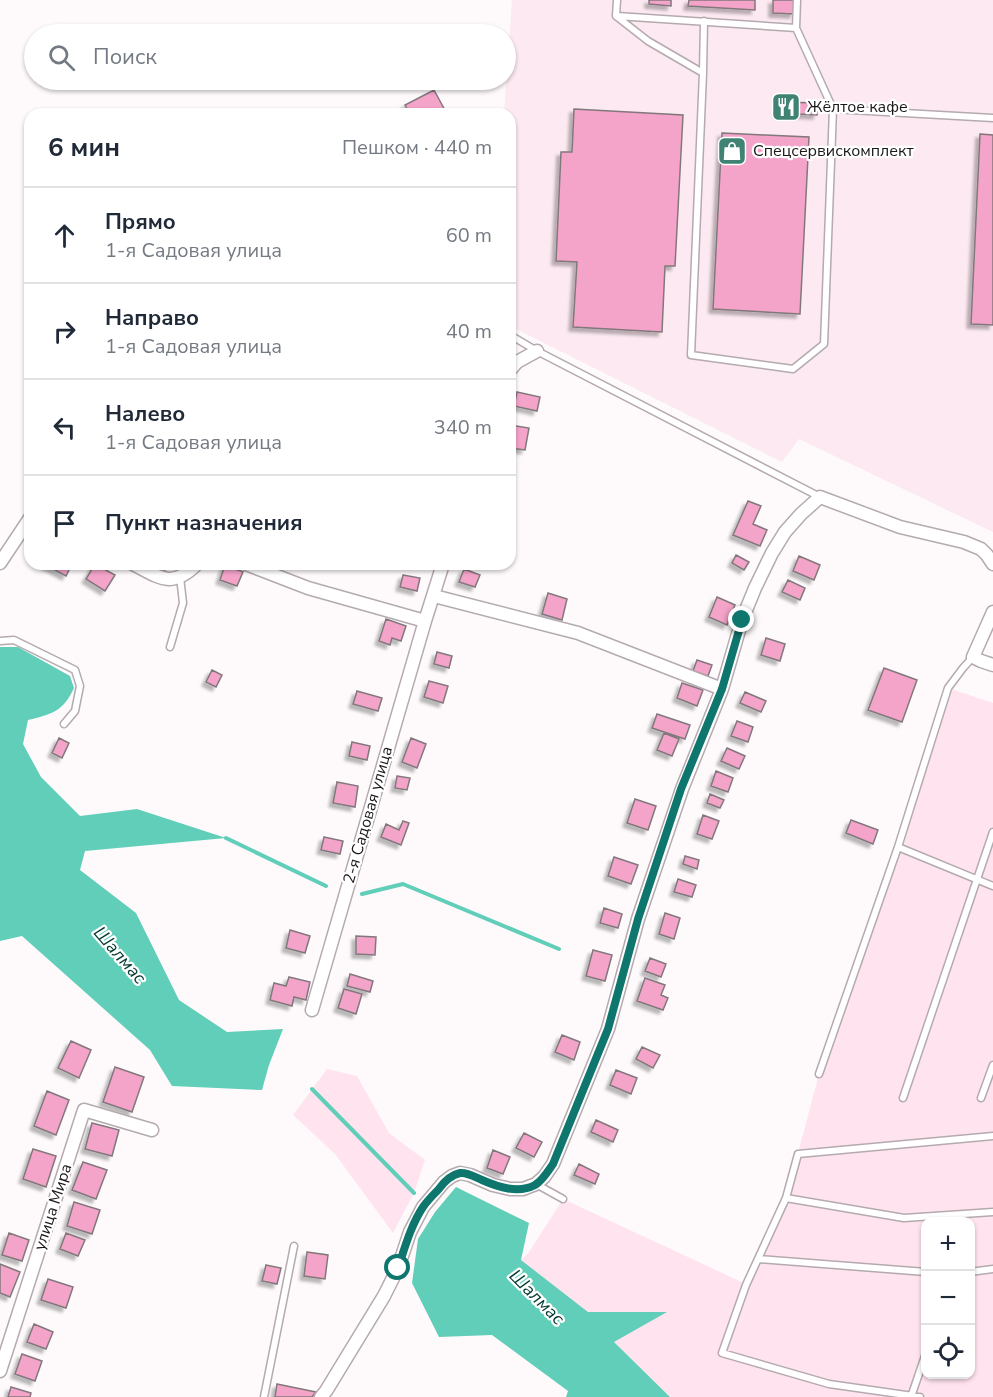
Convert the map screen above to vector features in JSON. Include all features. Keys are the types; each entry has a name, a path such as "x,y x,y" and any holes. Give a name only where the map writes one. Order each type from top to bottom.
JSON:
{"street":[{"path":"516,363 537,351"},
{"path":"321,1397 384,1296 398,1268 410,1232 423,1208 444,1182 460,1173 493,1185 523,1189 536,1184 553,1164 608,1029 641,908 681,789 722,689 742,620 772,553 785,532 820,497 900,527 964,542 981,549 993,564"},
{"path":"0,563 24,527"},
{"path":"144,570 168,579 177,579 191,570"},
{"path":"262,570 308,588 425,621"},
{"name":"2-я Садовая улица","path":"312,1010 441,570"},
{"path":"434,596 578,633 722,689"},
{"path":"993,612 973,657 993,665"},
{"name":"улица Мира","path":"0,1371 84,1110 152,1130"}],"lane":[{"path":"616,16 617,0"},
{"path":"704,21 691,355 793,369 824,344 833,109 795,28 797,0"},
{"path":"616,16 795,28"},
{"path":"616,16 648,42 702,72"},
{"path":"833,109 993,118"},
{"path":"516,339 820,497"},
{"path":"170,647 183,603 180,577"},
{"path":"0,641 14,640 75,670 80,686 75,711 64,724"},
{"path":"819,1074 898,847 948,688 973,657"},
{"path":"903,1098 993,832"},
{"path":"898,847 993,886"},
{"path":"981,1098 993,1065"},
{"path":"920,1397 829,1384 722,1353 746,1285 786,1198 798,1154 993,1136"},
{"path":"536,1184 563,1199"},
{"path":"786,1198 904,1218 993,1212"},
{"path":"264,1397 294,1246"},
{"path":"758,1258 921,1272"},
{"path":"975,1271 993,1269"},
{"path":"911,1396 921,1367"}],"shaded area":[{"path":"512,0 993,0 993,532 799,439 782,462 516,329 516,108 504,108 506,90 516,90 516,24 510,24"},
{"path":"948,688 993,703 993,1397 670,1397 614,1342 665,1312 588,1312 521,1260 529,1252 563,1199 746,1284 786,1198 819,1074"},
{"path":"327,1069 357,1076 389,1133 425,1160 414,1193 393,1233 335,1154 293,1115"}],"water":[{"path":"0,647 18,647 70,676 74,688 66,702 50,714 28,720 23,744 41,777 80,816 137,809 226,838 85,851 80,870 136,913 179,1000 227,1032 283,1029 262,1090 172,1086 150,1050 22,936 0,941"},
{"path":"456,1187 529,1223 521,1260 588,1312 667,1312 614,1342 670,1397 566,1397 568,1391 492,1335 439,1337 412,1283 418,1239 435,1212"}],"building":[{"path":"649,0 671,0 671,6 649,4"},
{"path":"689,0 755,0 755,10 688,6"},
{"path":"773,0 795,0 794,14 773,13"},
{"path":"434,90 444,108 407,108 405,105"},
{"path":"780,102 818,103 817,115 780,113"},
{"path":"574,109 683,115 675,266 665,266 662,332 573,327 577,262 556,261 561,152 572,152"},
{"path":"722,133 809,137 800,314 713,309"},
{"path":"980,134 993,135 993,325 971,324"},
{"path":"517,392 540,397 537,411 516,406"},
{"path":"516,426 529,428 525,450 516,449"},
{"path":"748,501 761,506 753,524 767,530 760,546 733,535"},
{"path":"736,555 749,562 744,570 732,563"},
{"path":"799,556 820,565 814,580 793,571"},
{"path":"55,570 69,570 66,576"},
{"path":"91,570 106,570 115,575 105,591 86,579"},
{"path":"223,570 243,572 237,586 220,580"},
{"path":"464,570 480,575 475,587 459,582"},
{"path":"403,575 420,578 417,591 400,587"},
{"path":"788,580 805,588 800,600 782,592"},
{"path":"548,593 567,599 562,620 542,614"},
{"path":"717,597 735,605 727,625 709,617"},
{"path":"386,619 406,626 401,641 392,638 390,645 379,641"},
{"path":"766,638 785,644 780,661 761,655"},
{"path":"437,652 452,656 449,668 434,664"},
{"path":"697,660 712,665 708,676 693,671"},
{"path":"884,668 917,680 902,722 868,710"},
{"path":"212,670 222,675 216,687 206,682"},
{"path":"429,681 448,686 443,703 424,697"},
{"path":"682,683 703,690 697,706 677,698"},
{"path":"357,691 382,698 378,711 353,704"},
{"path":"745,692 766,701 761,712 740,703"},
{"path":"657,714 690,725 685,739 652,728"},
{"path":"737,721 753,727 748,742 731,736"},
{"path":"664,733 679,739 672,756 657,750"},
{"path":"59,738 69,743 62,758 52,753"},
{"path":"411,738 426,744 417,768 402,762"},
{"path":"352,742 370,746 367,760 349,756"},
{"path":"727,748 745,756 739,769 721,761"},
{"path":"716,771 733,778 728,792 711,786"},
{"path":"397,776 410,778 407,790 395,788"},
{"path":"337,782 358,786 355,807 333,803"},
{"path":"710,794 724,800 720,808 707,803"},
{"path":"635,799 656,806 648,830 627,823"},
{"path":"703,815 719,821 712,839 697,834"},
{"path":"851,820 878,830 873,844 846,833"},
{"path":"403,821 409,823 401,845 381,837 386,824 399,830"},
{"path":"324,837 343,841 340,854 321,850"},
{"path":"685,856 699,860 697,869 683,864"},
{"path":"614,857 638,865 631,884 608,876"},
{"path":"678,879 696,885 692,897 674,892"},
{"path":"604,908 622,914 618,928 600,923"},
{"path":"665,913 680,918 674,939 659,934"},
{"path":"290,930 310,936 305,953 286,948"},
{"path":"356,936 376,937 375,955 356,954"},
{"path":"593,950 612,955 605,981 586,976"},
{"path":"650,958 666,964 661,977 645,971"},
{"path":"350,974 373,981 370,992 347,986"},
{"path":"289,977 310,982 306,1000 294,997 292,1006 270,1000 274,983 286,986"},
{"path":"645,978 665,985 661,995 668,998 663,1010 637,1001"},
{"path":"344,989 362,994 356,1014 338,1008"},
{"path":"562,1035 580,1042 574,1060 555,1052"},
{"path":"71,1041 91,1050 79,1078 58,1068"},
{"path":"642,1047 660,1055 653,1068 636,1059"},
{"path":"115,1067 144,1077 132,1112 103,1102"},
{"path":"616,1070 637,1078 631,1094 610,1085"},
{"path":"47,1091 69,1100 56,1135 34,1126"},
{"path":"596,1120 618,1130 613,1142 591,1132"},
{"path":"92,1123 119,1130 112,1156 85,1149"},
{"path":"524,1133 542,1142 534,1157 516,1148"},
{"path":"33,1149 56,1156 46,1187 23,1179"},
{"path":"493,1150 510,1157 503,1174 487,1168"},
{"path":"83,1162 107,1170 96,1199 72,1190"},
{"path":"579,1164 599,1174 595,1184 574,1175"},
{"path":"74,1202 100,1210 92,1234 67,1226"},
{"path":"9,1233 29,1240 22,1261 2,1255"},
{"path":"66,1233 85,1240 78,1256 60,1249"},
{"path":"307,1252 328,1255 325,1279 304,1276"},
{"path":"0,1264 20,1272 10,1297 0,1293"},
{"path":"266,1265 281,1268 277,1284 262,1281"},
{"path":"48,1279 73,1287 66,1308 41,1300"},
{"path":"34,1324 53,1332 46,1349 27,1342"},
{"path":"22,1354 42,1361 35,1381 15,1374"},
{"path":"277,1384 316,1392 312,1397 275,1397"},
{"path":"11,1387 31,1393 30,1397 8,1397"}],"waterway":[{"path":"226,838 326,886"},
{"path":"362,894 403,884 559,949"},
{"name":"Шалмас","path":"312,1089 414,1193"}],"place":[{"name":"Жёлтое кафе","path":"786,107"},
{"name":"Спецсервискомплект","path":"732,151"}],"route":[{"path":"398,1268 410,1232 423,1208 444,1182 452,1176 460,1173 493,1185 523,1189 536,1184 553,1164 608,1029 638,919 681,789 722,689 742,620"}]}
